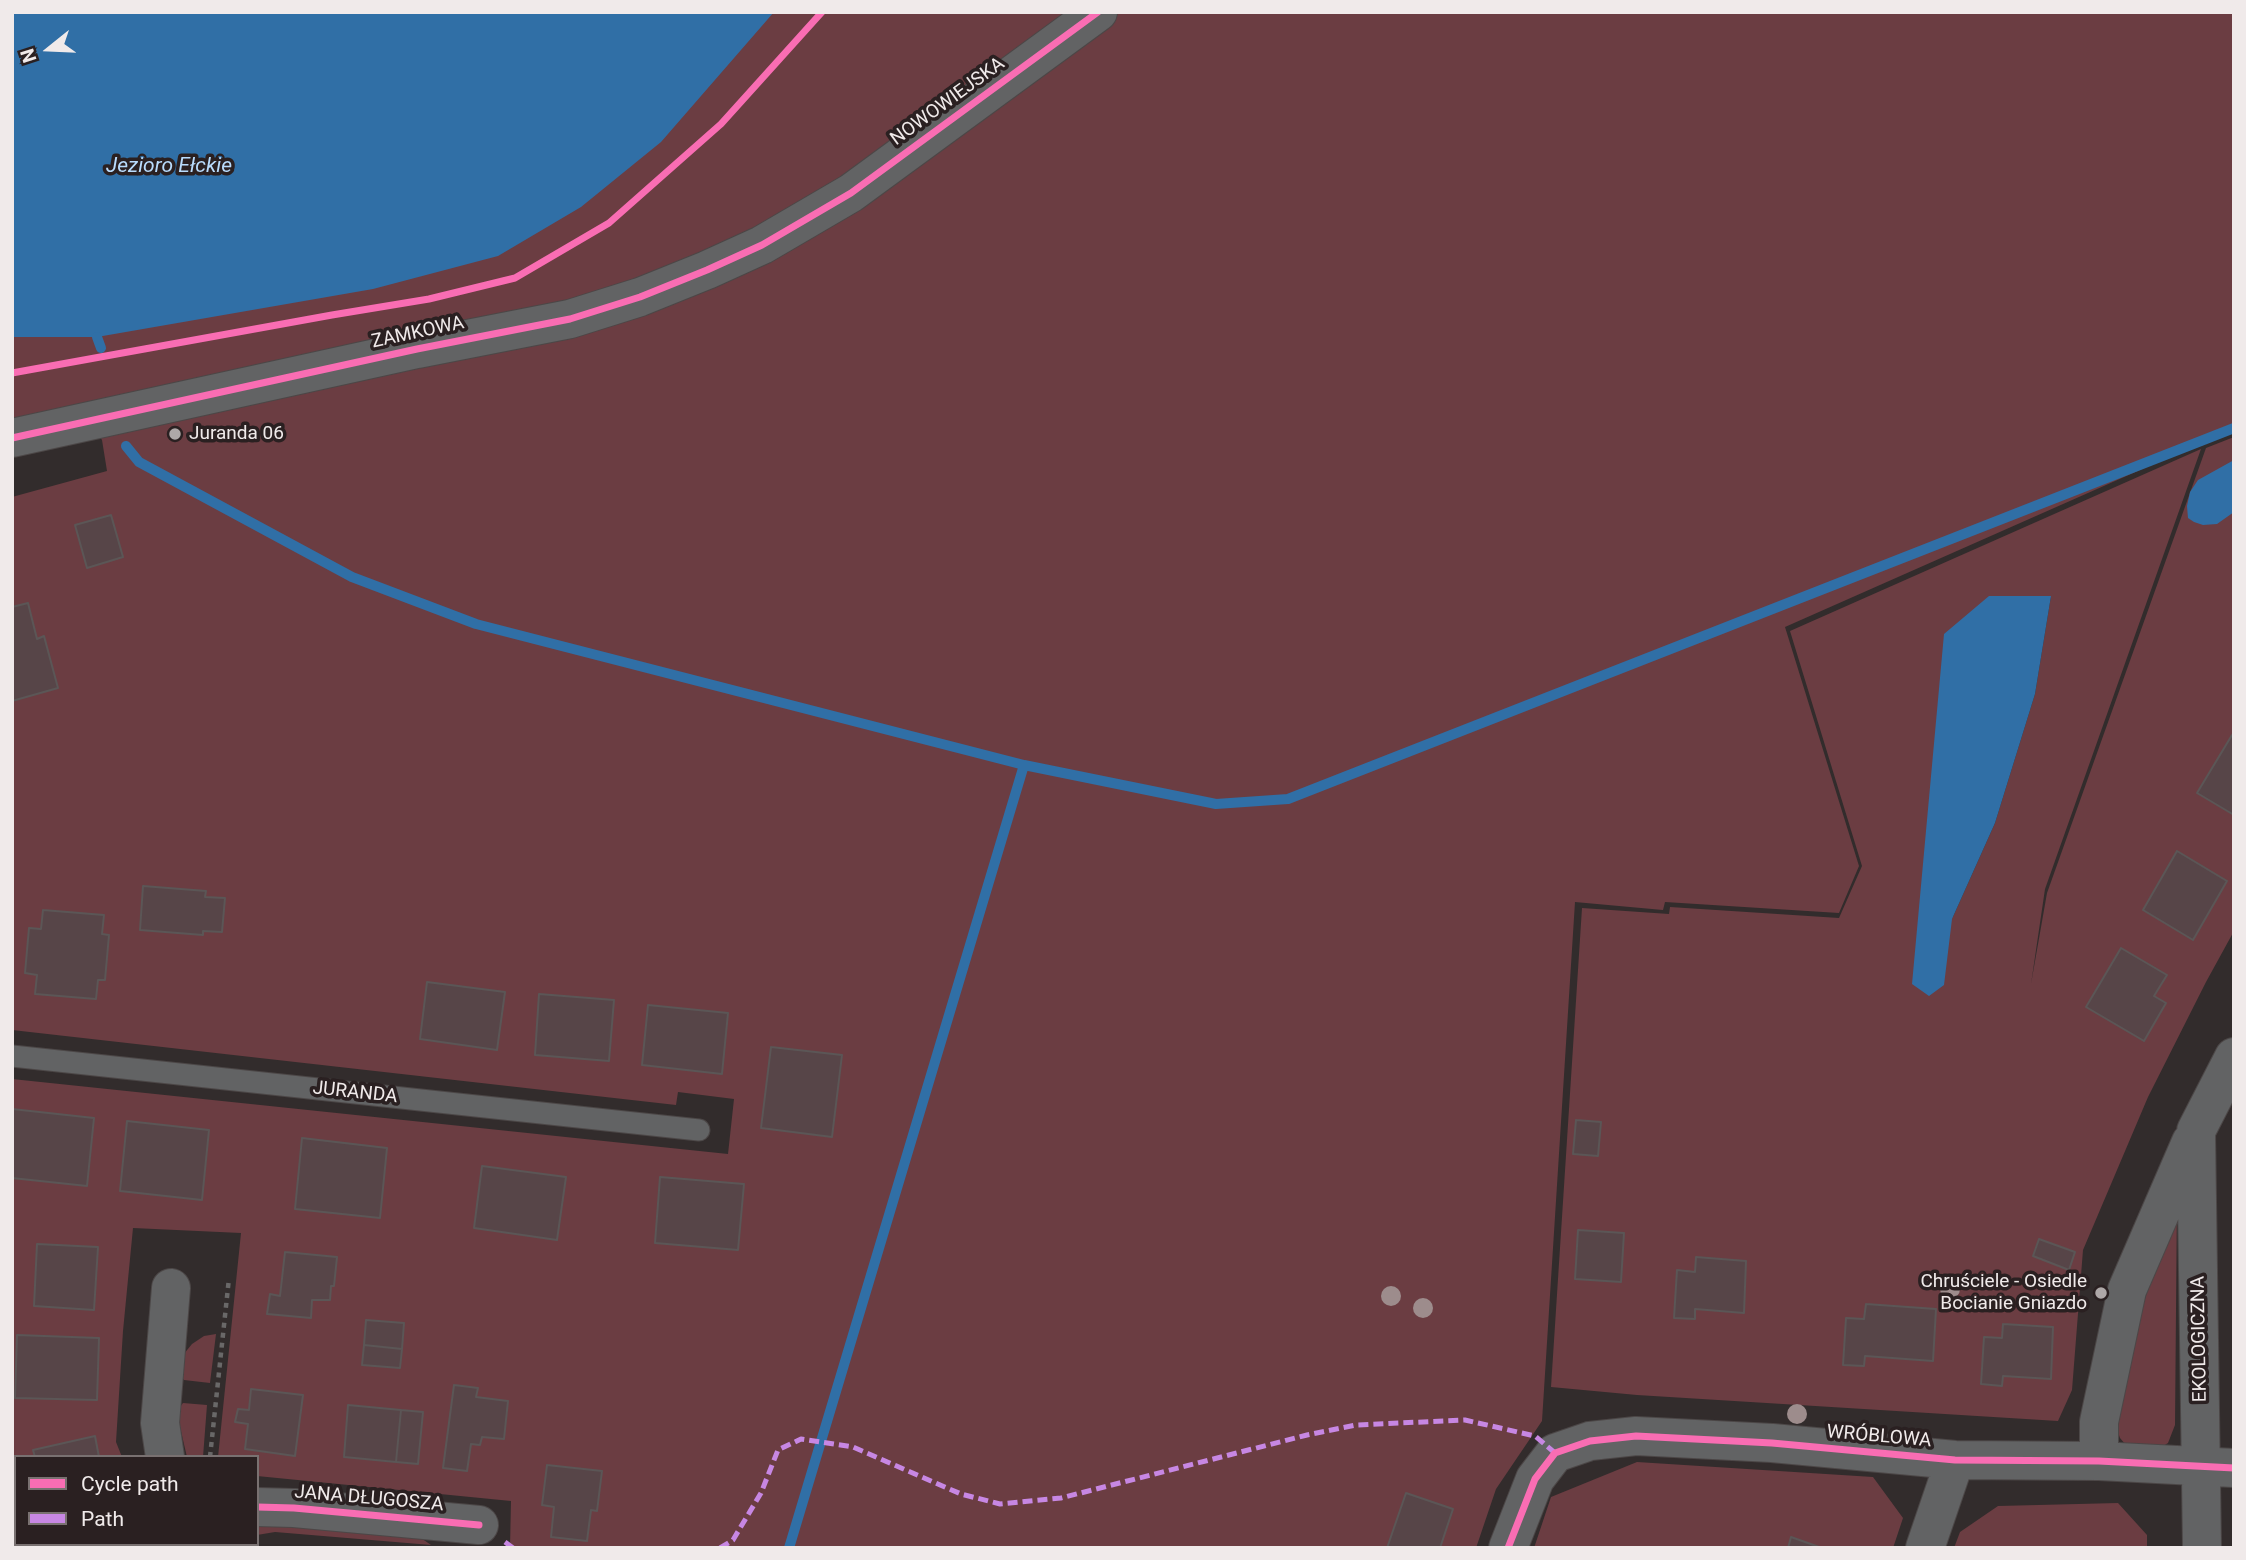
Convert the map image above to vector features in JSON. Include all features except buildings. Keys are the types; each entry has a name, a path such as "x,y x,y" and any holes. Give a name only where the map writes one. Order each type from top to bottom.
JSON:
{"street":[{"name":"NOWOWIEJSKA","path":"815,215 851,193 1098,12"},
{"name":"ZAMKOWA","path":"12,438 404,351 570,319 640,297 707,270 762,245 815,215"},
{"name":"EKOLOGICZNA","path":"2099,1461 2099,1422 2127,1290 2196,1131 2234,1057"},
{"name":"EKOLOGICZNA","path":"2196,1131 2218,1467 2202,1548"},
{"path":"165,1455 160,1423 171,1288"},
{"name":"WRÓBLOWA","path":"1508,1548 1535,1479 1555,1453 1590,1441 1636,1436 1772,1443 1955,1460 2099,1461 2218,1467"},
{"path":"1925,1548 1955,1460"},
{"name":"JANA DŁUGOSZA","path":"259,1507 479,1525"}],"lane":[{"name":"JURANDA","path":"12,1056 699,1130"}],"path":[{"path":"210,1455 229,1278"}],"shaded area":[{"path":"442,12 2234,12 2234,431 2201,443 1785,627 1859,866 1839,913 1665,902 1663,910 1575,902 1542,1421 1496,1489 1476,1548 510,1548 511,1501 259,1476 259,1455 218,1455 241,1233 133,1228 116,1442 121,1455 14,1455 14,1546 153,1548 12,1548 12,1079 728,1154 734,1099 678,1092 676,1105 12,1030 12,497 107,471 102,440 83,411 12,419 12,64"},
{"path":"2234,437 2234,931 2148,1097 2083,1250 2072,1390 2058,1421 1637,1395 1551,1387 1582,908 1669,914 1670,907 1839,918 1862,866 1790,631 2201,449 2045,889 2031,984 2047,893 2206,448","holes":["2051,596 2035,694 1995,823 1952,919"]},
{"path":"2177,1198 2175,1425 2168,1443 2152,1453 2131,1451 2120,1438 2115,1424 2144,1302"},
{"path":"216,1334 210,1383 184,1380 180,1376 183,1355 192,1344 204,1336"},
{"path":"183,1403 207,1405 203,1455 187,1455 180,1427 180,1407"},
{"path":"1637,1462 1873,1477 1903,1518 1893,1548 1534,1548 1551,1497"},
{"path":"2118,1503 2147,1535 2147,1548 1954,1548 1960,1532 1998,1506"},
{"path":"283,1524 421,1538 431,1545 275,1532 259,1535 259,1526"}],"water":[{"name":"Jezioro Ełckie","path":"12,12 774,12 661,142 581,207 498,256 373,289 97,337 12,337"},
{"path":"2234,460 2234,512 2217,524 2203,525 2188,518 2190,492 2198,480"},
{"path":"1989,596 2051,596 2035,694 1995,823 1952,919 1944,985 1929,996 1912,984 1944,634"}],"waterway":[{"path":"97,337 101,348"},
{"path":"126,446 139,462 352,577 476,624 1024,765 1216,804 1288,799 2234,428"},
{"path":"789,1548 1024,765"}],"marked path":[{"path":"720,1548 733,1540 761,1493 778,1450 801,1439 853,1447 961,1494 1000,1504 1061,1498 1356,1425 1465,1420 1535,1436 1555,1453"},
{"path":"505,1542 513,1548"}],"cycle path":[{"path":"12,373 429,299 515,278 609,223 721,124 822,12"},
{"path":"12,438 417,349 570,319 640,297 762,245 851,193 1098,12"},
{"path":"1508,1548 1535,1479 1555,1453 1590,1441 1636,1436 1772,1443 1955,1460 2099,1461 2234,1468"},
{"path":"259,1507 479,1525"}],"place":[{"name":"Juranda 06","path":"175,434"},
{"name":"Chruściele - Osiedle Bocianie Gniazdo","path":"2101,1293"}]}
